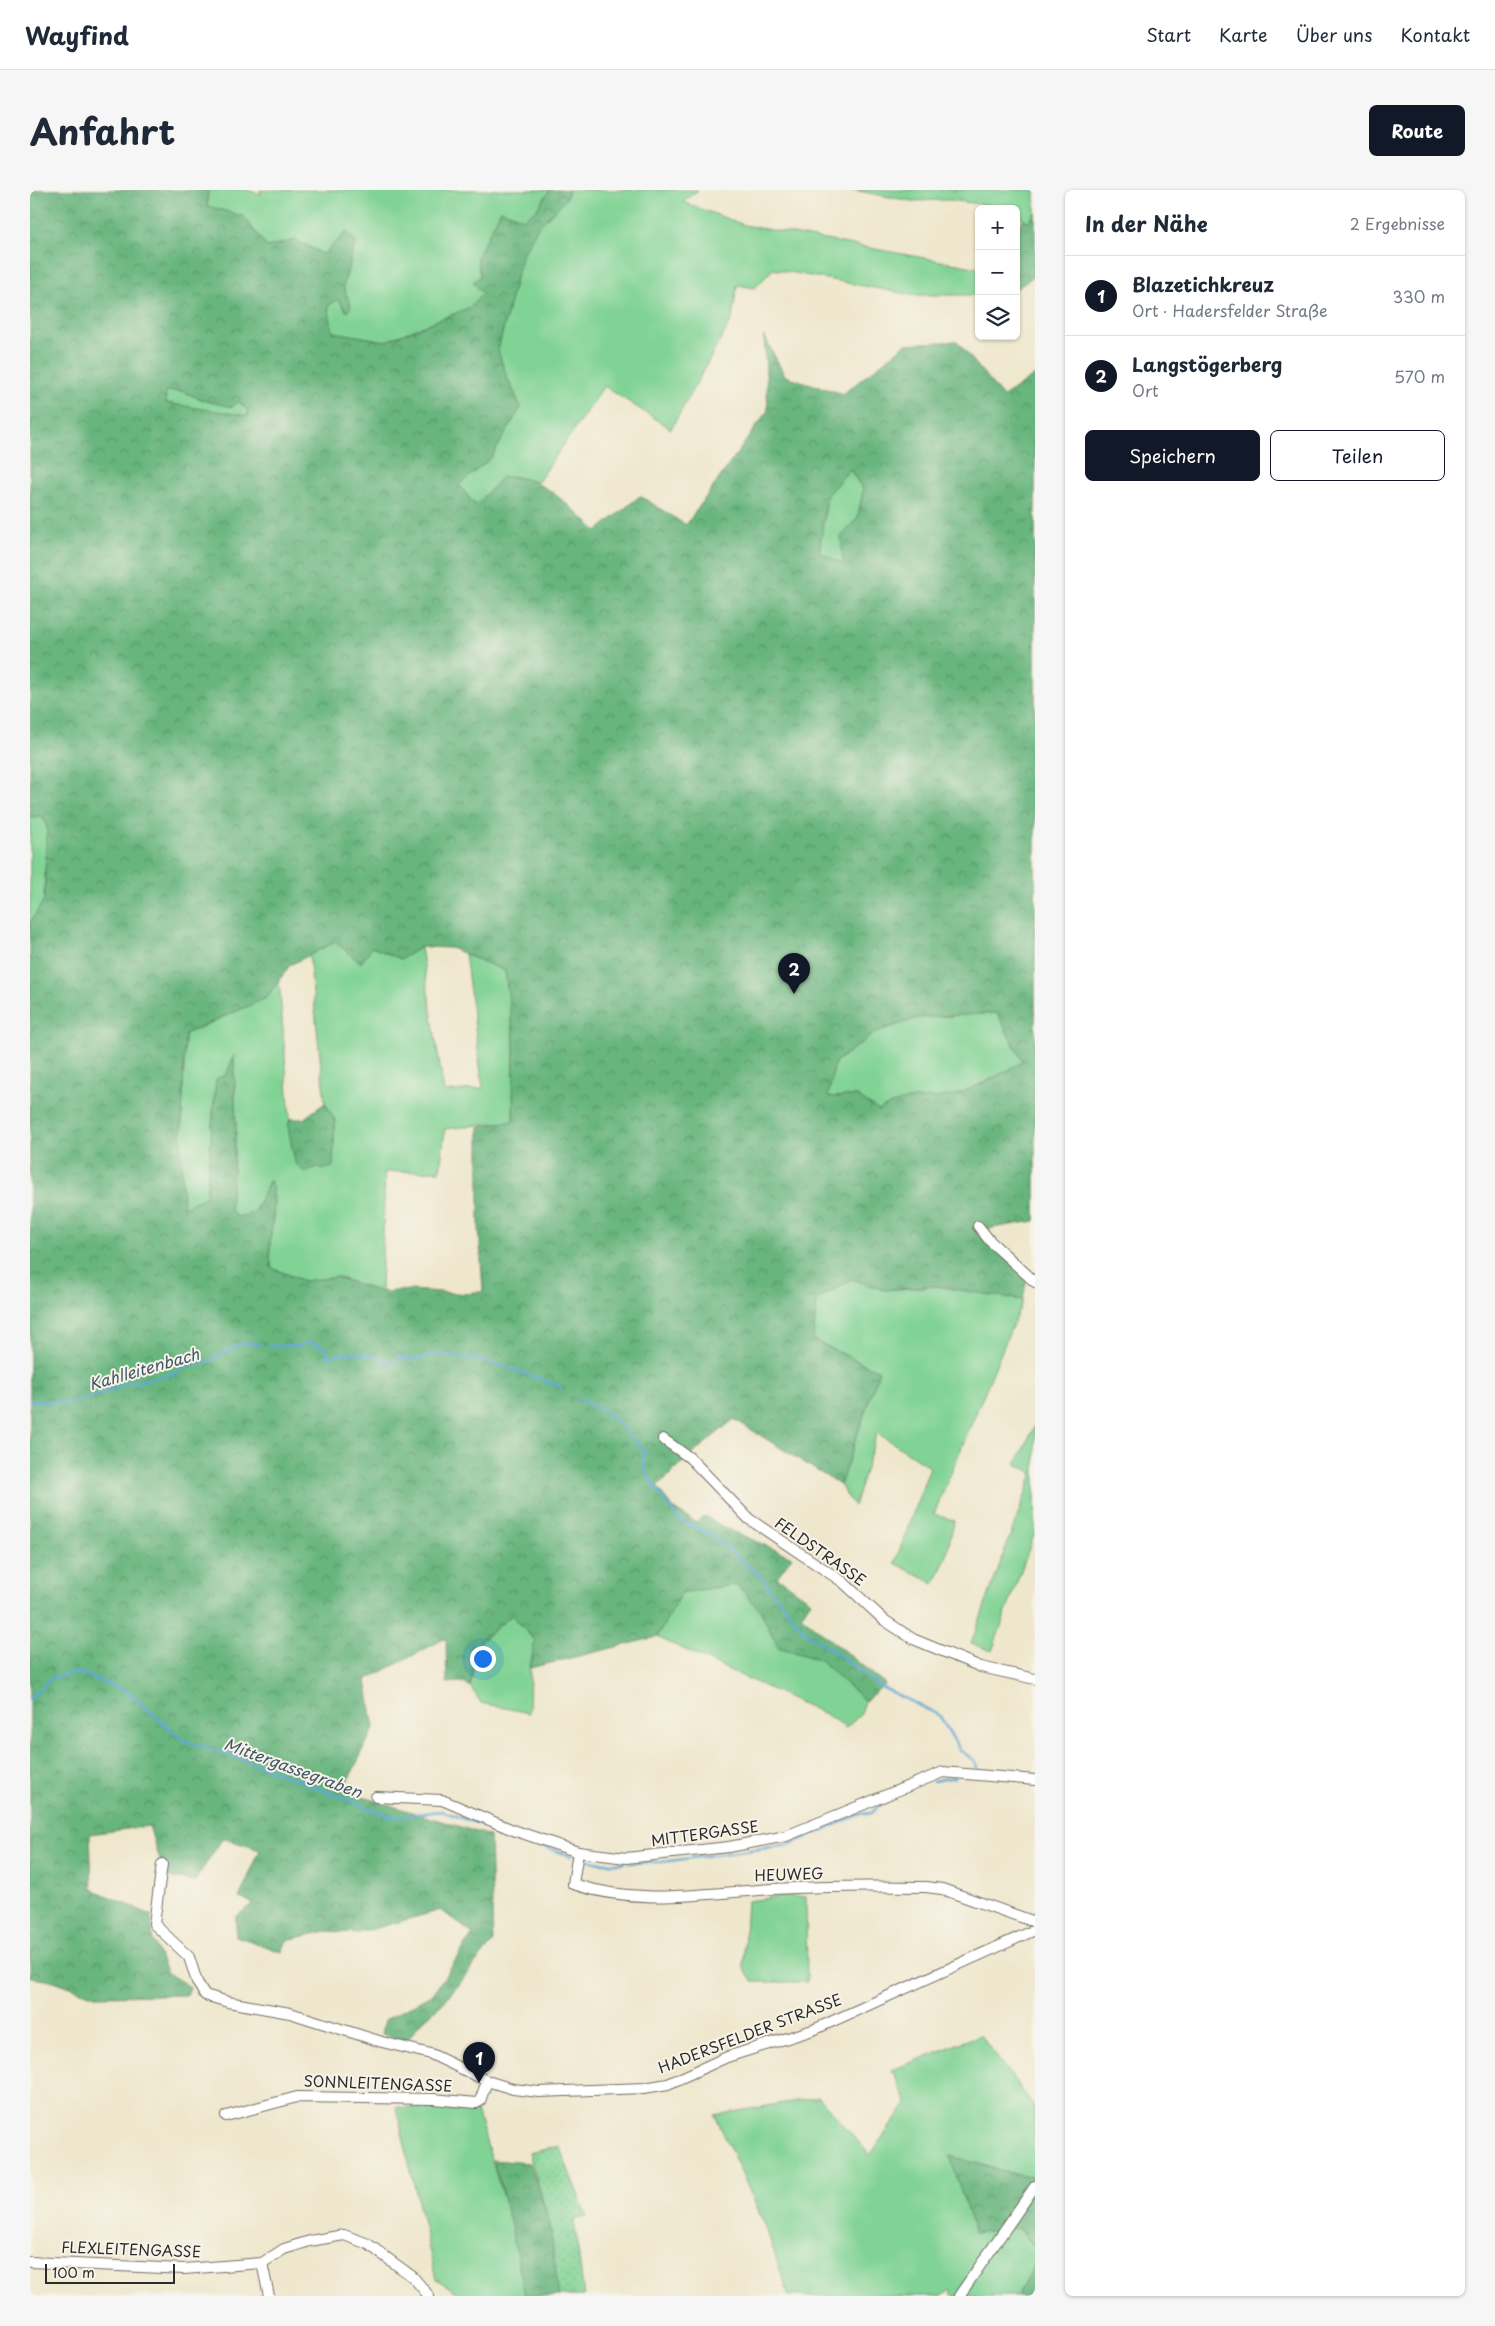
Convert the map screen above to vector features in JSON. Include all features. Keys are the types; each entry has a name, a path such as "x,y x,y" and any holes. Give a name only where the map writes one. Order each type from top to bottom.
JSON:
{"street":[{"path":"978,1226 990,1241 1035,1282"},
{"name":"FELDSTRASSE","path":"663,1439 690,1458 749,1519 843,1582 884,1620 906,1634 944,1653 981,1667 1035,1679"},
{"name":"MITTERGASSE","path":"376,1797 442,1800 513,1830 578,1852 606,1857 644,1857 761,1842 786,1836 943,1772 963,1772 976,1777 1035,1780"},
{"name":"HEUWEG","path":"578,1852 573,1884 628,1896 669,1898 776,1889 926,1887 942,1889 1035,1922"},
{"name":"HADERSFELDER STRASSE","path":"162,1864 154,1924 189,1957 197,1982 205,1995 228,2002 290,2013 382,2042 430,2054 487,2081 513,2089 539,2092 644,2088 668,2084 727,2057 813,2030 1035,1930"},
{"name":"SONNLEITENGASSE","path":"226,2116 297,2097 434,2099 476,2104 480,2101 487,2081"},
{"path":"959,2296 1035,2186"},
{"name":"FLEXLEITENGASSE","path":"30,2262 184,2269 262,2263 284,2248 344,2235 368,2244 413,2277 429,2296"},
{"path":"262,2263 269,2296"}],"green space":[{"path":"30,190 208,190 207,206 243,216 267,247 296,240 323,254 347,232 356,242 343,286 351,306 347,312 338,299 328,306 333,332 386,341 471,307 482,293 473,282 481,276 477,258 501,210 524,219 538,208 550,190 569,190 566,199 538,227 521,258 498,350 506,375 521,407 491,458 459,485 476,506 502,477 516,477 529,480 542,486 565,502 597,531 640,496 686,525 768,410 764,336 785,376 843,394 906,344 957,341 1003,397 1035,375 1035,1221 986,1229 999,1246 1028,1272 1023,1300 935,1286 884,1290 852,1279 817,1300 813,1340 879,1371 840,1485 734,1419 683,1462 657,1487 674,1509 696,1523 705,1516 723,1527 792,1557 777,1577 811,1601 801,1616 885,1684 865,1701 820,1660 778,1647 760,1610 736,1584 681,1593 657,1637 530,1668 535,1641 512,1615 478,1643 470,1686 460,1682 447,1683 446,1638 366,1680 374,1728 343,1791 490,1836 493,1942 443,2003 419,2024 407,2041 382,2034 385,2020 433,1994 473,1934 441,1910 359,1933 326,1931 287,1940 282,1952 236,1936 236,1917 253,1903 239,1898 260,1850 223,1838 194,1882 165,1876 149,1826 90,1834 92,1889 151,1915 153,1940 166,1972 190,1987 187,1995 95,1996 54,1981 30,1978 30,923 44,900 47,827 42,816 30,817","holes":["166,391 181,391 206,401 232,407 239,401 248,411 248,416 166,403","850,469 863,490 858,517 841,537 843,564 819,552 827,495","335,942 361,963 372,947 401,959 421,947 451,948 505,971 514,1039 513,1121 479,1127 479,1228 483,1292 472,1292 471,1294 410,1290 381,1292 336,1277 304,1281 272,1268 270,1246 274,1202 270,1180 254,1212 237,1217 230,1210 236,1128 234,1055 227,1074 216,1079 206,1197 183,1207 181,1148 185,1034 266,998 290,965","997,1013 1023,1061 1007,1071 957,1094 913,1099 896,1103 879,1111 857,1096 828,1097 835,1062 876,1032 917,1018"]},
{"path":"208,190 246,190 262,194 259,190 550,190 538,208 524,219 501,210 477,258 482,293 471,307 386,341 333,332 328,306 338,299 351,306 343,286 356,242 347,232 323,255 296,240 267,247 243,216 207,206"},
{"path":"569,190 698,190 683,202 744,225 975,267 975,295 912,295 773,269 755,288 737,285 732,319 671,429 604,386 538,482 512,476 476,506 458,484 491,458 521,407 506,375 498,350 521,258 538,227 566,199"},
{"path":"853,190 1035,190 1035,213 1029,222 1020,216 1020,205 987,205 950,200 911,201"},
{"path":"1035,213 1035,275 1020,286 1020,223 1023,219 1029,222"},
{"path":"165,391 181,391 206,401 238,401 248,411 248,417 165,403"},
{"path":"850,469 863,490 858,517 841,537 844,565 819,553 827,495"},
{"path":"42,816 47,826 44,900 30,923 30,817"},
{"path":"335,942 372,947 401,959 421,947 444,1092 483,1088 465,954 505,971 514,1039 513,1121 445,1129 440,1171 385,1172 381,1292 337,1277 304,1281 272,1268 270,1246 274,1202 273,1191 269,1181 255,1212 237,1217 230,1210 236,1128 234,1056 227,1074 216,1079 206,1197 183,1208 181,1148 185,1034 266,998 279,980 290,1119 288,1127 335,1120 325,1103 309,955"},
{"path":"997,1013 1023,1062 987,1081 957,1094 913,1099 896,1103 879,1111 857,1096 827,1097 835,1062 876,1032 917,1018"},
{"path":"325,1103 335,1120 333,1167 325,1169 318,1167 304,1172 295,1163 288,1127 290,1119 303,1119"},
{"path":"852,1279 884,1290 935,1286 1023,1300 934,1514 954,1521 946,1558 934,1584 895,1563 930,1467 877,1433 854,1506 840,1485 879,1371 813,1340 817,1300"},
{"path":"1035,1425 1035,1532 992,1651 971,1644 1033,1473 1016,1464"},
{"path":"736,1584 760,1610 778,1647 820,1660 865,1701 861,1714 846,1728 827,1715 657,1637 681,1593"},
{"path":"512,1615 535,1641 530,1668 529,1713 481,1703 470,1686 478,1643"},
{"path":"785,1896 806,1897 807,1982 753,1982 743,1966 747,1901"},
{"path":"980,2035 1035,2107 1035,2175 1022,2176 951,2156 1035,2247 1035,2264 1019,2296 952,2296 951,2290 941,2296 789,2296 765,2225 715,2115 819,2097 870,2155 907,2103 892,2070"},
{"path":"396,2107 477,2111 511,2225 525,2296 463,2296 436,2279"},
{"path":"559,2146 587,2217 574,2220 584,2296 559,2296 550,2225 529,2153"},
{"path":"950,2156 1022,2176 1035,2175 1035,2247 1019,2228 974,2233"},
{"path":"493,2160 530,2163 550,2225 559,2296 525,2296 511,2225"},
{"path":"1035,2264 1035,2296 1019,2296 1018,2294"}],"waterway":[{"name":"Kahlleitenbach","path":"268,1346 300,1346 308,1342 326,1348 328,1357 352,1353 370,1355 392,1363 399,1356 413,1360 433,1354 471,1358 502,1366 561,1387"},
{"name":"Kahlleitenbach","path":"30,1401 68,1403 99,1395 125,1384 177,1373 185,1366 210,1361 242,1343 260,1344"},
{"name":"Kahlleitenbach","path":"579,1399 609,1414 644,1450 644,1468 661,1496 679,1520 710,1534 760,1576 804,1631 839,1655 877,1685 939,1715 960,1750 976,1762 977,1771"},
{"name":"Mittergassegraben","path":"30,1698 53,1677 78,1672 129,1693 183,1740 250,1762 392,1817 442,1811 571,1856"},
{"name":"Kahlleitenbach","path":"987,1771 1020,1771 1035,1775"},
{"name":"Mittergassegraben","path":"933,1781 955,1777"},
{"name":"Mittergassegraben","path":"629,1863 662,1862 788,1845 860,1814 872,1813 879,1805 891,1800"},
{"name":"Mittergassegraben","path":"588,1860 600,1863 624,1863"}],"place":[{"name":"Langstögerberg","path":"794,994"},
{"name":"Blazetichkreuz","path":"479,2083"}]}
